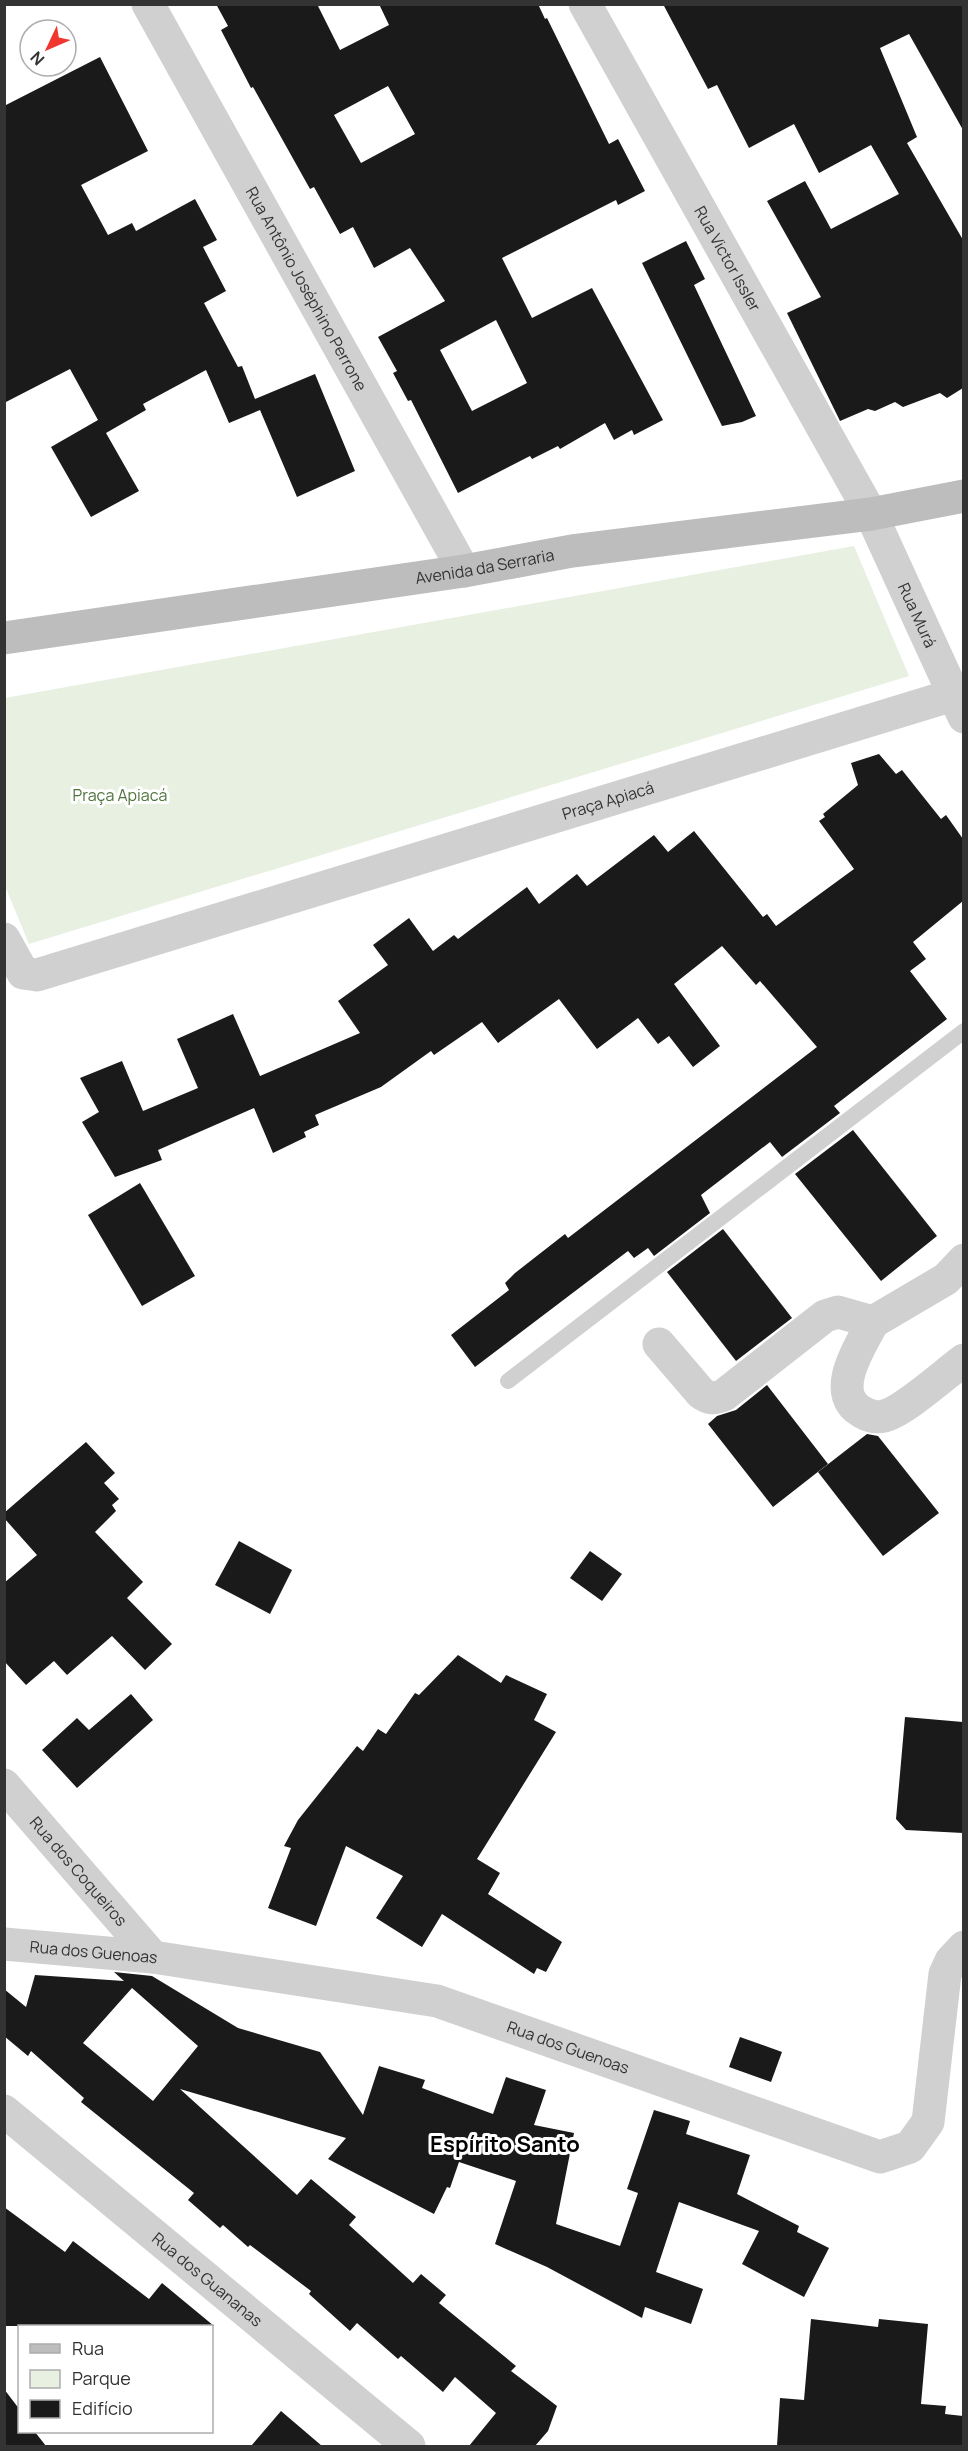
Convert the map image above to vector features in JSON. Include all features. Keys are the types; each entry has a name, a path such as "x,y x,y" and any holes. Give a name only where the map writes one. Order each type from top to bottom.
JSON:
{"main road":[{"name":"Avenida da Serraria","path":"4,638 464,570 572,551 871,514 963,496"}],"street":[{"name":"Rua Antônio Joséphino Perrone","path":"148,4 464,570"},
{"name":"Rua Victor Issler","path":"585,4 871,514"},
{"name":"Rua Murá","path":"871,514 958,706"},
{"name":"Praça Apiacá","path":"4,939 22,973 38,975 958,706"},
{"path":"963,1260 946,1280 873,1322 849,1368 848,1393 856,1409 870,1416 885,1416 963,1360"},
{"path":"659,1344 701,1392 707,1397 716,1398 831,1313 845,1313 873,1322"},
{"name":"Rua dos Coqueiros","path":"4,1785 153,1957"},
{"name":"Rua dos Guenoas","path":"4,1944 153,1957 436,2001 880,2157 910,2147 928,2122 945,1974 951,1961 963,1947"},
{"name":"Rua dos Guananas","path":"4,2111 410,2446"}],"lane":[{"path":"508,1381 963,1031"}],"green space":[{"name":"Praça Apiacá","path":"854,546 909,676 29,944 5,886 5,698"}],"building":[{"path":"216,4 317,4 340,50 389,25 379,4 538,4 609,144 618,139 645,191 618,205 616,200 502,258 532,318 592,288 663,420 634,435 632,430 614,440 605,423 560,449 558,446 532,459 530,456 458,493 411,400 408,401 393,373 397,371 378,337 445,301 410,248 374,268 353,227 340,234 314,187 310,189 253,87 251,88 221,30 228,26","holes":["388,86 415,134 361,163 334,115","496,320 527,383 472,411 440,350"]},
{"path":"663,4 963,4 963,130 909,34 880,48 917,137 907,143 963,240 963,388 947,398 940,393 903,407 895,402 875,411 868,409 840,421 787,313 821,297 767,201 805,181 831,229 899,194 871,145 819,173 794,124 749,148 717,85 708,89"},
{"path":"100,57 148,151 81,185 108,235 132,223 136,231 195,199 217,240 203,247 226,291 204,303 238,367 242,366 255,399 315,374 355,471 297,497 260,410 229,423 206,370 143,404 146,410 106,433 139,491 91,517 51,447 98,420 70,369 4,403 4,106 59,78 78,78 78,68"},
{"path":"686,241 705,279 694,285 756,416 742,422 722,426 642,263"},
{"path":"879,754 896,774 902,770 941,819 946,815 963,839 963,901 913,942 926,959 910,971 947,1019 834,1106 840,1113 782,1157 770,1142 701,1195 710,1213 654,1256 648,1248 634,1258 628,1251 475,1367 451,1335 509,1290 505,1283 515,1273 565,1234 568,1238 817,1047 760,981 756,985 722,946 674,984 720,1046 693,1067 669,1036 658,1044 638,1018 597,1049 559,999 498,1043 482,1022 434,1055 431,1051 381,1087 315,1115 319,1125 304,1132 306,1137 273,1153 254,1108 158,1150 162,1160 115,1177 82,1122 99,1112 80,1078 122,1061 143,1111 198,1088 177,1039 233,1014 260,1076 360,1033 338,1001 388,965 373,945 409,918 433,951 454,935 458,939 527,887 539,904 577,874 587,886 654,835 668,852 694,831 763,917 767,914 776,926 854,869 819,821 825,817 823,814 858,785 851,763"},
{"path":"853,1130 937,1236 881,1281 795,1174"},
{"path":"140,1183 195,1276 142,1306 88,1215"},
{"path":"723,1229 792,1318 736,1361 667,1272"},
{"path":"767,1385 828,1464 773,1507 708,1424 717,1416 736,1410"},
{"path":"867,1434 878,1436 939,1513 883,1556 818,1472"},
{"path":"86,1442 115,1473 104,1483 119,1499 112,1505 116,1511 95,1532 143,1582 127,1598 172,1644 145,1670 112,1636 67,1675 54,1661 26,1685 4,1661 4,1583 37,1555 4,1518 4,1513"},
{"path":"239,1541 292,1570 270,1614 215,1585"},
{"path":"590,1551 622,1574 602,1601 570,1578"},
{"path":"458,1655 501,1683 506,1675 547,1694 534,1720 556,1732 477,1859 500,1873 488,1894 562,1942 546,1972 537,1968 534,1974 442,1914 422,1947 376,1918 403,1876 346,1846 316,1926 268,1908 291,1848 284,1846 298,1820 357,1746 363,1751 378,1729 386,1734 415,1693 419,1695"},
{"path":"131,1694 153,1720 77,1788 42,1750 77,1718 89,1730"},
{"path":"905,1717 963,1722 963,1833 906,1830 896,1819"},
{"path":"114,1972 152,1976 238,2028 320,2052 363,2115 379,2066 425,2080 422,2088 493,2114 506,2077 546,2090 534,2125 574,2133 556,2224 620,2246 638,2193 627,2189 654,2110 690,2121 686,2134 750,2155 737,2194 799,2226 797,2232 829,2248 804,2297 742,2264 759,2231 679,2202 656,2272 703,2289 691,2324 645,2307 642,2318 547,2267 495,2244 516,2181 459,2162 450,2188 447,2187 434,2214 328,2159 346,2138 180,2089 297,2195 311,2179 356,2217 349,2225 413,2283 421,2274 446,2295 439,2303 516,2366 511,2371 557,2406 548,2431 535,2446 469,2446 496,2413 455,2377 443,2392 401,2356 398,2359 357,2323 350,2331 309,2294 311,2291 250,2245 248,2247 223,2225 220,2228 188,2200 194,2193 81,2102 84,2098 31,2051 28,2056 4,2036 4,1989 26,2007 35,1975 124,1981","holes":["132,1988 198,2046 153,2101 83,2043"]},
{"path":"740,2037 782,2052 771,2082 729,2067"},
{"path":"4,2207 65,2252 73,2241 149,2299 162,2283 213,2325 18,2325 4,2326"},
{"path":"811,2319 878,2327 879,2319 928,2324 921,2404 946,2406 945,2414 963,2416 963,2446 777,2446 780,2398 804,2400"},
{"path":"4,2389 18,2407 18,2433 36,2433 46,2446 4,2446"},
{"path":"281,2411 322,2446 251,2446"}],"district":[{"name":"Espírito Santo","path":"505,2144"}]}
